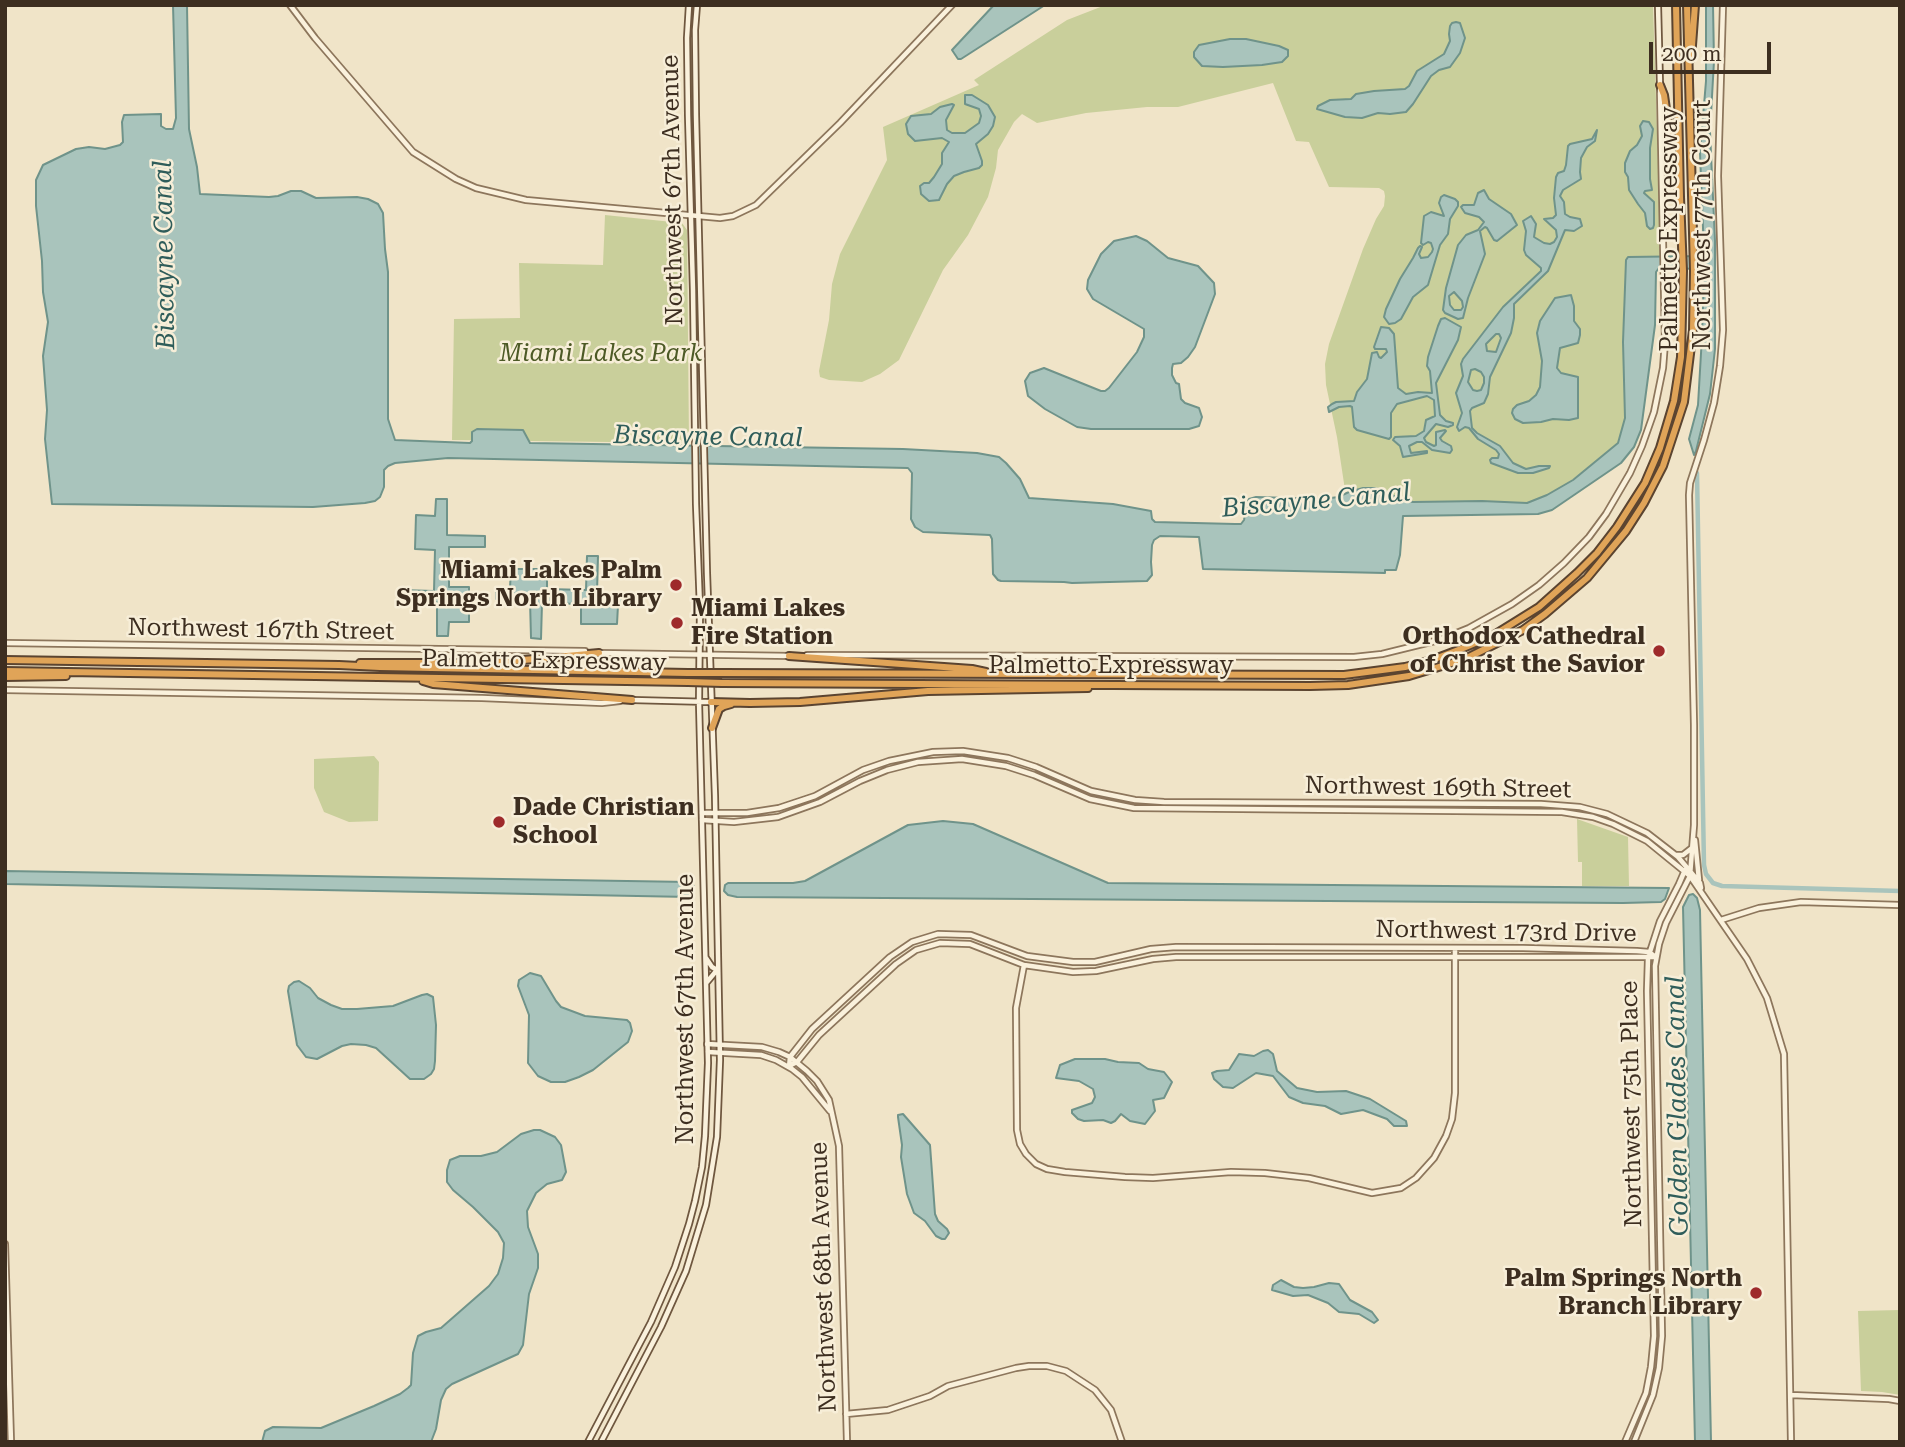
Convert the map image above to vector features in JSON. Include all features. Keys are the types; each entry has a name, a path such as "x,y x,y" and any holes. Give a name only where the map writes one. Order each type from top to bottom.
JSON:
{"highway":[{"name":"Palmetto Expressway","path":"5,671 722,683 1310,686 1380,682 1465,659 1523,630 1580,584 1606,557 1644,503 1663,466 1677,427 1688,382 1693,330 1694,255 1687,5"},
{"path":"1689,75 1694,46 1695,5"},
{"name":"Palmetto Expressway","path":"5,660 688,673 1344,675 1405,667 1432,660 1480,641 1516,622 1556,593 1597,553 1645,483 1667,425 1678,380 1682,331 1683,255 1676,7"},
{"path":"1660,85 1664,95 1675,179 1680,197"},
{"path":"339,665 491,663 599,653"},
{"path":"789,656 972,669 999,674"},
{"path":"5,677 86,674"},
{"path":"411,678 433,684 632,700"},
{"path":"711,702 808,702 928,691 1077,690 1115,685"},
{"path":"712,728 721,707 737,703"}],"street":[{"path":"290,5 413,152 456,179 476,188 526,200 720,218 733,216 756,205 840,123 952,5"},
{"name":"Northwest 67th Avenue","path":"588,1442 651,1322 675,1267 689,1224 702,1167 708,1094 687,51 689,5"},
{"name":"Northwest 67th Avenue","path":"601,1442 677,1292 700,1228 718,1137 715,814 695,63 697,5"},
{"name":"Northwest 167th Street","path":"5,643 699,655 1324,658 1382,654 1439,640 1493,616 1539,585 1564,563 1589,537 1622,489 1651,420 1660,386 1665,342 1658,5"},
{"name":"Northwest 77th Court","path":"1691,860 1694,825 1694,725 1689,495 1690,483 1714,403 1722,342 1718,176 1723,5"},
{"path":"693,307 701,306"},
{"path":"696,478 705,491 696,504"},
{"path":"5,690 482,698 602,703 632,700 711,702"},
{"path":"946,759 948,751"},
{"name":"Northwest 169th Street","path":"702,813 747,813 779,808 815,796 863,770 919,754 948,751 978,752 1007,758 1036,767 1091,791 1142,801 1541,804 1580,807 1607,814 1635,826 1676,855 1700,887 1747,959 1767,998 1784,1054 1791,1442"},
{"name":"Northwest 169th Street","path":"702,820 748,821 792,813 887,770 918,762 977,760 1034,775 1090,799 1134,808 1577,814 1603,820 1633,833 1688,871"},
{"path":"884,763 887,770"},
{"path":"1685,890 1689,887 1700,887 1694,825"},
{"path":"1676,855 1683,855 1692,847"},
{"name":"Northwest 75th Place","path":"1634,1442 1653,1395 1659,1368 1662,1324 1654,991 1656,957 1666,923 1685,890 1691,860"},
{"path":"1678,865 1681,876 1679,884"},
{"name":"Northwest 75th Place","path":"1625,1442 1646,1393 1654,1325 1648,958 1660,920 1688,871"},
{"path":"1721,920 1759,908 1801,902 1900,905"},
{"name":"Northwest 173rd Drive","path":"790,1057 812,1029 890,957 901,948 924,937 939,934 971,935 1027,956 1084,962 1176,947 1650,952 1656,957"},
{"name":"Northwest 173rd Drive","path":"789,1067 896,964 916,950 940,943 970,944 1024,965 1073,972 1096,971 1176,957 1656,957"},
{"path":"1024,965 1016,1008 1017,1130 1020,1144 1036,1164 1065,1172 1125,1177 1265,1173 1309,1178 1372,1193 1401,1188 1425,1169 1446,1136 1452,1119 1455,1103 1455,948"},
{"path":"706,957 717,970 706,983"},
{"path":"1084,962 1084,971"},
{"path":"707,1044 769,1048 790,1057 823,1090 829,1100 831,1112"},
{"path":"708,1052 767,1056 789,1067 811,1087 831,1112"},
{"path":"789,1067 790,1057"},
{"name":"Northwest 68th Avenue","path":"831,1112 839,1146 847,1442"},
{"path":"1652,1224 1656,1226 1660,1236"},
{"path":"5,1244 11,1442"},
{"path":"666,1288 677,1292"},
{"path":"846,1414 888,1410 930,1396 948,1386 1016,1368 1047,1366 1066,1371 1095,1390 1111,1410 1122,1442"},
{"path":"1791,1395 1900,1401"}],"green space":[{"path":"1111,5 1653,5 1661,258 1628,260 1627,417 1618,445 1552,495 1527,504 1396,501 1351,495 1345,490 1326,385 1325,364 1329,344 1363,249 1384,206 1385,196 1384,191 1379,188 1329,187 1309,142 1296,141 1273,83 1178,107 1086,113 1037,123 1022,114 1014,122 998,150 988,197 968,235 943,270 899,360 880,374 862,382 820,377 832,284 840,254 887,160 883,127 979,85 974,80 1067,20"},
{"name":"Miami Lakes Park","path":"605,215 682,223 687,230 689,443 452,440 454,319 520,318 519,263 603,265"},
{"path":"374,756 379,762 378,821 349,822 324,812 314,788 314,759"},
{"path":"1577,819 1628,837 1629,886 1582,886 1582,862 1578,862"},
{"path":"1900,1310 1900,1395 1861,1391 1858,1311"}],"water":[{"name":"Biscayne Canal","path":"173,5 187,5 189,129 200,194 269,197 301,191 316,198 368,199 378,204 383,213 388,272 388,419 395,440 470,443 472,432 477,429 523,430 530,443 903,449 977,453 999,457 1006,463 1020,479 1029,498 1113,504 1151,511 1155,522 1241,524 1249,499 1324,499 1363,488 1382,490 1402,500 1413,502 1527,503 1573,480 1618,443 1625,418 1623,342 1626,260 1628,257 1702,256 1704,253 1700,153 1706,81 1706,5 1713,5 1714,61 1710,132 1715,241 1715,349 1710,394 1696,451 1694,455 1689,439 1698,405 1704,272 1702,269 1659,268 1656,272 1655,325 1641,430 1634,447 1621,463 1552,510 1538,514 1403,516 1396,570 1385,570 1385,573 1203,569 1199,537 1160,536 1152,545 1152,575 1147,581 1001,581 993,574 990,535 923,532 915,527 911,519 912,473 908,468 448,458 388,466 384,470 384,487 380,497 365,503 313,507 52,504 45,439 47,410 43,356 48,322 43,292 36,180 43,165 76,149 105,149 120,145 123,142 124,115 161,114 161,126 173,129 176,118"},
{"path":"994,5 1045,5 958,59 952,50"},
{"path":"1456,22 1460,23 1465,38 1460,53 1450,67 1431,76 1406,112 1378,113 1362,118 1345,117 1317,109 1330,100 1351,99 1356,94 1405,89 1417,71 1444,54 1450,41 1450,26"},
{"path":"1246,39 1279,46 1288,50 1288,56 1282,62 1223,67 1202,66 1194,57 1199,45"},
{"path":"965,95 972,95 988,105 995,117 988,134 976,144 982,165 954,176 939,200 929,201 921,194 920,186 929,183 934,177 942,164 942,153 949,142 942,138 915,141 908,134 906,124 911,116 931,114 940,107 952,104 954,105 946,120 947,130 952,133 965,133 979,123 981,116 979,109 965,104"},
{"path":"1643,121 1649,122 1653,129 1650,148 1652,190 1644,193 1654,202 1654,225 1650,229 1645,213 1629,190 1625,172 1630,151 1642,136 1640,126"},
{"path":"1597,130 1595,141 1587,147 1581,158 1581,179 1563,190 1560,196 1564,202 1565,214 1580,219 1582,226 1574,231 1565,230 1548,271 1514,304 1511,333 1490,377 1488,394 1484,403 1470,411 1472,428 1500,446 1513,463 1526,469 1550,466 1533,473 1518,473 1491,463 1490,460 1498,458 1499,454 1478,439 1469,428 1465,427 1459,431 1457,427 1462,413 1456,393 1463,376 1461,364 1503,307 1541,271 1524,250 1526,231 1523,221 1531,216 1536,224 1534,237 1544,243 1554,242 1557,237 1556,230 1544,219 1556,215 1556,177 1564,171 1568,146 1592,139","holes":["1496,334 1501,338 1496,352 1487,351 1486,344","1475,369 1484,377 1481,390 1477,391 1473,390 1468,382 1471,370"]},
{"path":"1484,190 1489,199 1511,214 1517,225 1497,241 1487,228 1480,231 1485,254 1463,318 1458,319 1443,310 1446,288 1458,245 1466,235 1478,230 1484,222 1479,217 1465,213 1461,207 1474,205 1478,193","holes":["1454,292 1462,301 1461,310 1454,310 1449,296"]},
{"path":"1444,195 1455,199 1458,206 1450,219 1448,234 1440,245 1428,285 1413,297 1401,319 1389,324 1384,317 1386,309 1418,248 1422,247 1419,254 1421,258 1428,257 1432,252 1431,243 1421,243 1424,216 1431,212 1444,216 1439,203"},
{"path":"1136,236 1147,241 1168,258 1198,266 1214,283 1215,294 1195,347 1188,357 1181,363 1173,364 1172,368 1172,375 1179,384 1181,399 1199,408 1202,417 1199,426 1189,429 1077,427 1028,396 1025,381 1030,373 1044,368 1105,391 1137,352 1144,337 1144,329 1093,299 1087,289 1088,280 1101,254 1114,241"},
{"path":"1571,295 1574,321 1580,329 1580,335 1578,343 1560,348 1557,368 1561,373 1578,377 1578,418 1523,423 1515,419 1512,413 1517,405 1536,395 1540,387 1542,361 1537,333 1540,321 1555,298"},
{"path":"1445,318 1461,327 1458,340 1436,383 1440,415 1453,425 1448,427 1436,424 1424,438 1434,446 1436,432 1445,430 1440,438 1451,446 1450,453 1432,450 1422,442 1417,442 1409,446 1411,453 1427,453 1403,457 1400,446 1393,440 1395,437 1416,436 1424,431 1426,420 1435,416 1434,400 1427,396 1397,404 1391,413 1389,439 1357,430 1350,406 1329,412 1328,407 1336,402 1354,401 1367,379 1372,353 1377,352 1381,358 1387,352 1386,349 1374,347 1381,327 1389,328 1394,334 1398,388 1406,394 1432,393 1428,357 1441,319"},
{"path":"436,499 447,499 447,535 485,536 485,547 449,547 449,587 469,587 469,622 449,622 448,636 437,636 437,602 399,601 399,590 434,591 435,550 415,549 416,515 435,516"},
{"path":"587,556 598,556 597,593 631,594 631,605 618,605 617,624 581,624 581,604 542,603 541,639 531,638 530,600 496,599 496,588 510,588 511,569 547,569 547,589 586,590"},
{"path":"943,821 973,824 1108,883 1669,888 1661,902 1623,903 737,897 724,891 728,883 805,881 908,825"},
{"path":"5,871 689,882 694,886 694,892 690,897 5,884"},
{"path":"1693,894 1700,910 1711,1442 1695,1442 1683,907 1689,895"},
{"path":"530,973 541,976 561,1007 585,1016 627,1020 632,1031 628,1042 593,1070 579,1077 565,1082 551,1082 538,1076 528,1063 529,1015 518,986 519,980"},
{"path":"299,981 310,988 318,998 342,1009 393,1006 427,994 433,997 436,1025 435,1061 431,1074 424,1079 410,1079 376,1048 366,1045 342,1046 317,1059 306,1057 297,1045 288,991 289,986"},
{"path":"1268,1050 1273,1054 1277,1071 1297,1088 1317,1092 1346,1091 1370,1099 1406,1121 1407,1126 1394,1126 1387,1119 1363,1110 1341,1114 1325,1106 1303,1103 1289,1097 1273,1076 1256,1073 1233,1088 1223,1087 1214,1079 1212,1073 1229,1070 1239,1054 1254,1056"},
{"path":"1075,1059 1139,1063 1148,1069 1164,1072 1172,1082 1164,1098 1153,1100 1155,1111 1145,1124 1130,1121 1121,1114 1111,1123 1103,1120 1084,1121 1078,1119 1072,1110 1092,1103 1095,1097 1093,1089 1079,1081 1056,1078 1060,1065"},
{"path":"903,1114 930,1145 935,1214 949,1233 945,1239 936,1236 925,1221 914,1213 907,1194 898,1117"},
{"path":"534,1130 555,1137 561,1145 566,1172 562,1180 547,1184 536,1193 527,1211 528,1227 538,1254 538,1268 529,1294 523,1345 518,1354 446,1389 431,1442 262,1442 265,1431 273,1427 321,1428 400,1394 411,1385 413,1353 418,1336 441,1328 489,1286 498,1274 503,1258 504,1243 498,1232 447,1182 450,1160 460,1156 481,1156 497,1152 521,1134"},
{"path":"1281,1280 1294,1287 1303,1288 1339,1284 1350,1300 1372,1312 1378,1320 1374,1323 1359,1314 1339,1312 1328,1303 1308,1295 1293,1296 1272,1290 1273,1285"}],"waterway":[{"path":"1697,473 1706,874 1713,883 1722,886 1900,891"}],"place":[{"name":"Miami Lakes Palm Springs North Library","path":"676,585"},
{"name":"Miami Lakes Fire Station","path":"677,623"},
{"name":"Orthodox Cathedral of Christ the Savior","path":"1659,651"},
{"name":"Dade Christian School","path":"499,822"},
{"name":"Palm Springs North Branch Library","path":"1756,1293"}],"water label":[{"name":"Golden Glades Canal","path":"1678,1106"}]}
